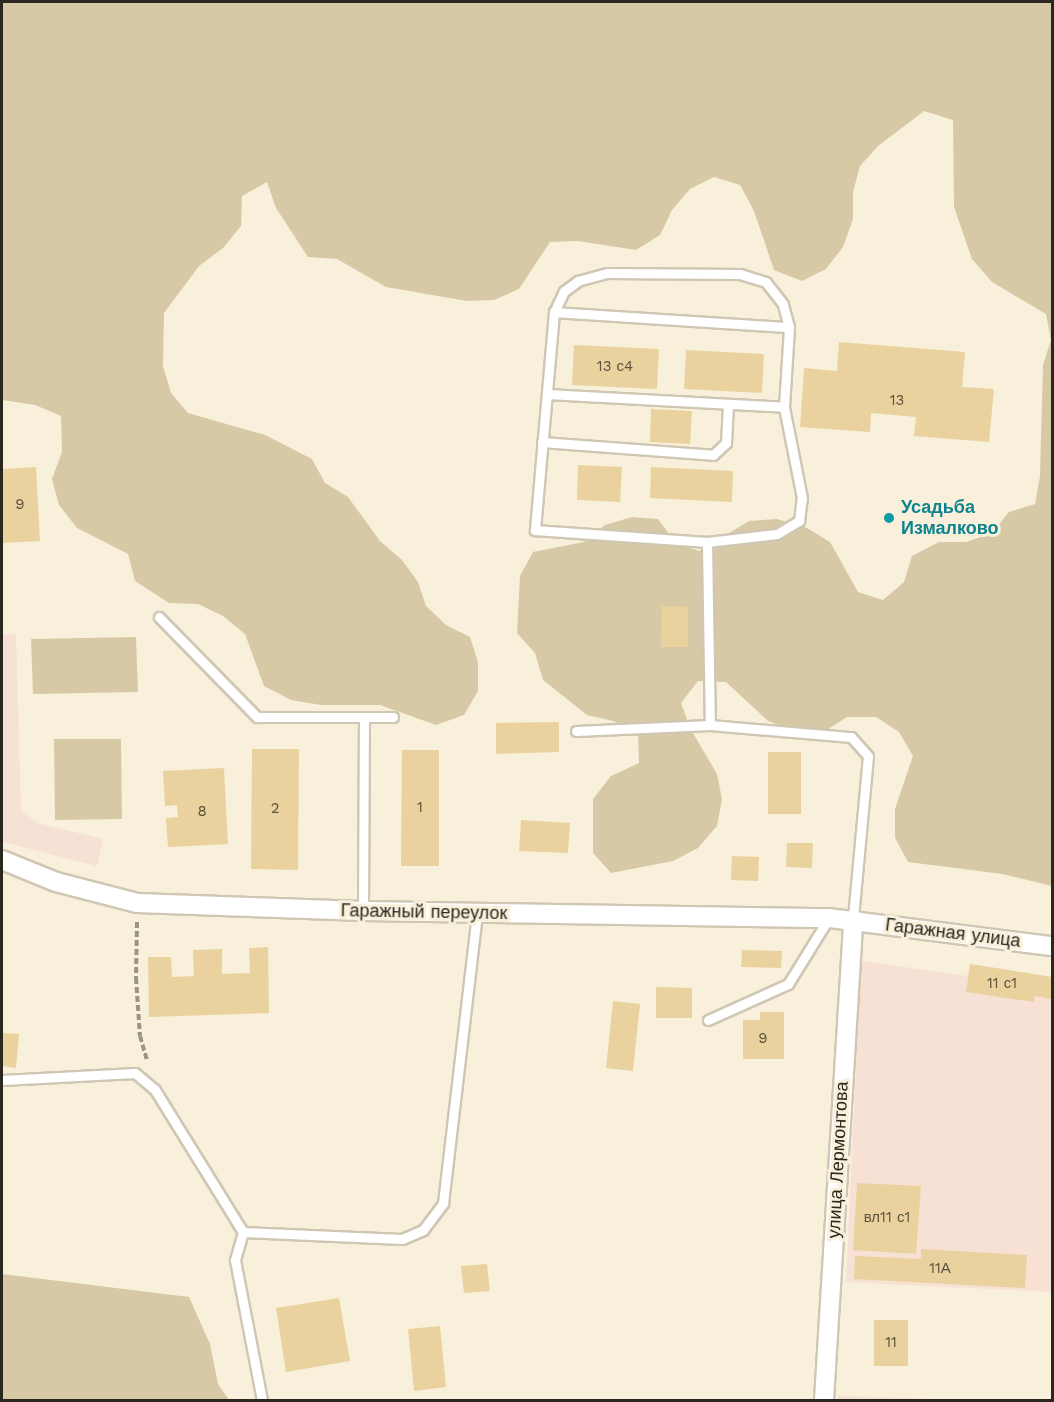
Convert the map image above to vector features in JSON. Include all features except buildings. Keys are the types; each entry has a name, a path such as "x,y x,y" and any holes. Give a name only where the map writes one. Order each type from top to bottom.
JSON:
{"street":[{"name":"Гаражный переулок","path":"2,860 56,882 137,903 363,912 853,920"},
{"name":"Гаражная улица","path":"853,920 1053,946"},
{"name":"улица Лермонтова","path":"824,1401 853,920"}],"lane":[{"path":"607,273 740,274 766,282 783,304 789,327 784,407 802,498 799,520 777,534 707,542 535,531 554,312 564,291 579,281 607,273"},
{"path":"554,312 789,327"},
{"path":"547,394 784,407"},
{"path":"542,442 713,455 726,443 728,404"},
{"path":"707,542 710,725"},
{"path":"159,617 257,717 393,717"},
{"path":"363,912 364,717"},
{"path":"576,730 710,725 851,736 868,756 853,920"},
{"path":"243,1232 402,1239 423,1230 443,1203 477,913"},
{"path":"708,1020 788,984 830,918"},
{"path":"2,1080 135,1072 155,1090 243,1232 235,1260 262,1401"}],"path":[{"path":"137,903 140,1036 155,1090"}],"shaded area":[{"path":"2,2 1052,2 1052,886 1002,874 908,862 895,838 895,809 913,756 899,732 876,717 847,717 822,733 796,731 768,721 726,682 698,681 681,703 690,728 717,774 722,799 717,826 698,848 673,861 611,873 593,853 593,799 611,776 639,763 638,734 613,721 587,715 543,680 535,653 517,633 520,576 533,552 584,542 605,525 632,517 658,519 675,542 699,551 749,521 777,519 807,528 830,542 858,592 883,600 904,582 912,556 939,542 966,542 992,533 1009,512 1035,504 1040,476 1043,365 1051,340 1046,314 992,282 972,259 954,207 953,120 924,111 878,146 860,166 853,192 853,219 843,247 826,269 802,281 774,270 754,211 740,185 714,177 690,189 672,210 660,235 636,250 578,241 550,242 519,289 494,300 467,301 386,287 337,259 308,257 276,208 267,182 242,196 241,226 223,248 199,266 164,313 163,366 171,393 188,413 265,435 312,459 325,483 348,497 380,541 402,560 418,582 426,606 446,625 470,637 478,662 478,691 464,715 436,725 380,705 321,705 291,700 264,686 245,634 223,616 198,604 169,603 135,581 128,554 77,528 59,505 52,479 62,452 61,416 35,405 2,400"},
{"path":"16,634 21,810 37,823 103,839 97,866 2,842 2,635"},
{"path":"136,637 138,692 33,694 31,639"},
{"path":"54,739 121,739 122,819 55,820"},
{"path":"861,961 968,976 970,964 1052,977 1052,1292 846,1282"},
{"path":"2,1274 189,1297 210,1344 218,1384 229,1400 2,1400"},
{"path":"838,1396 960,1400 838,1400"}],"place":[{"name":"Усадьба Измалково","path":"889,518"}]}
